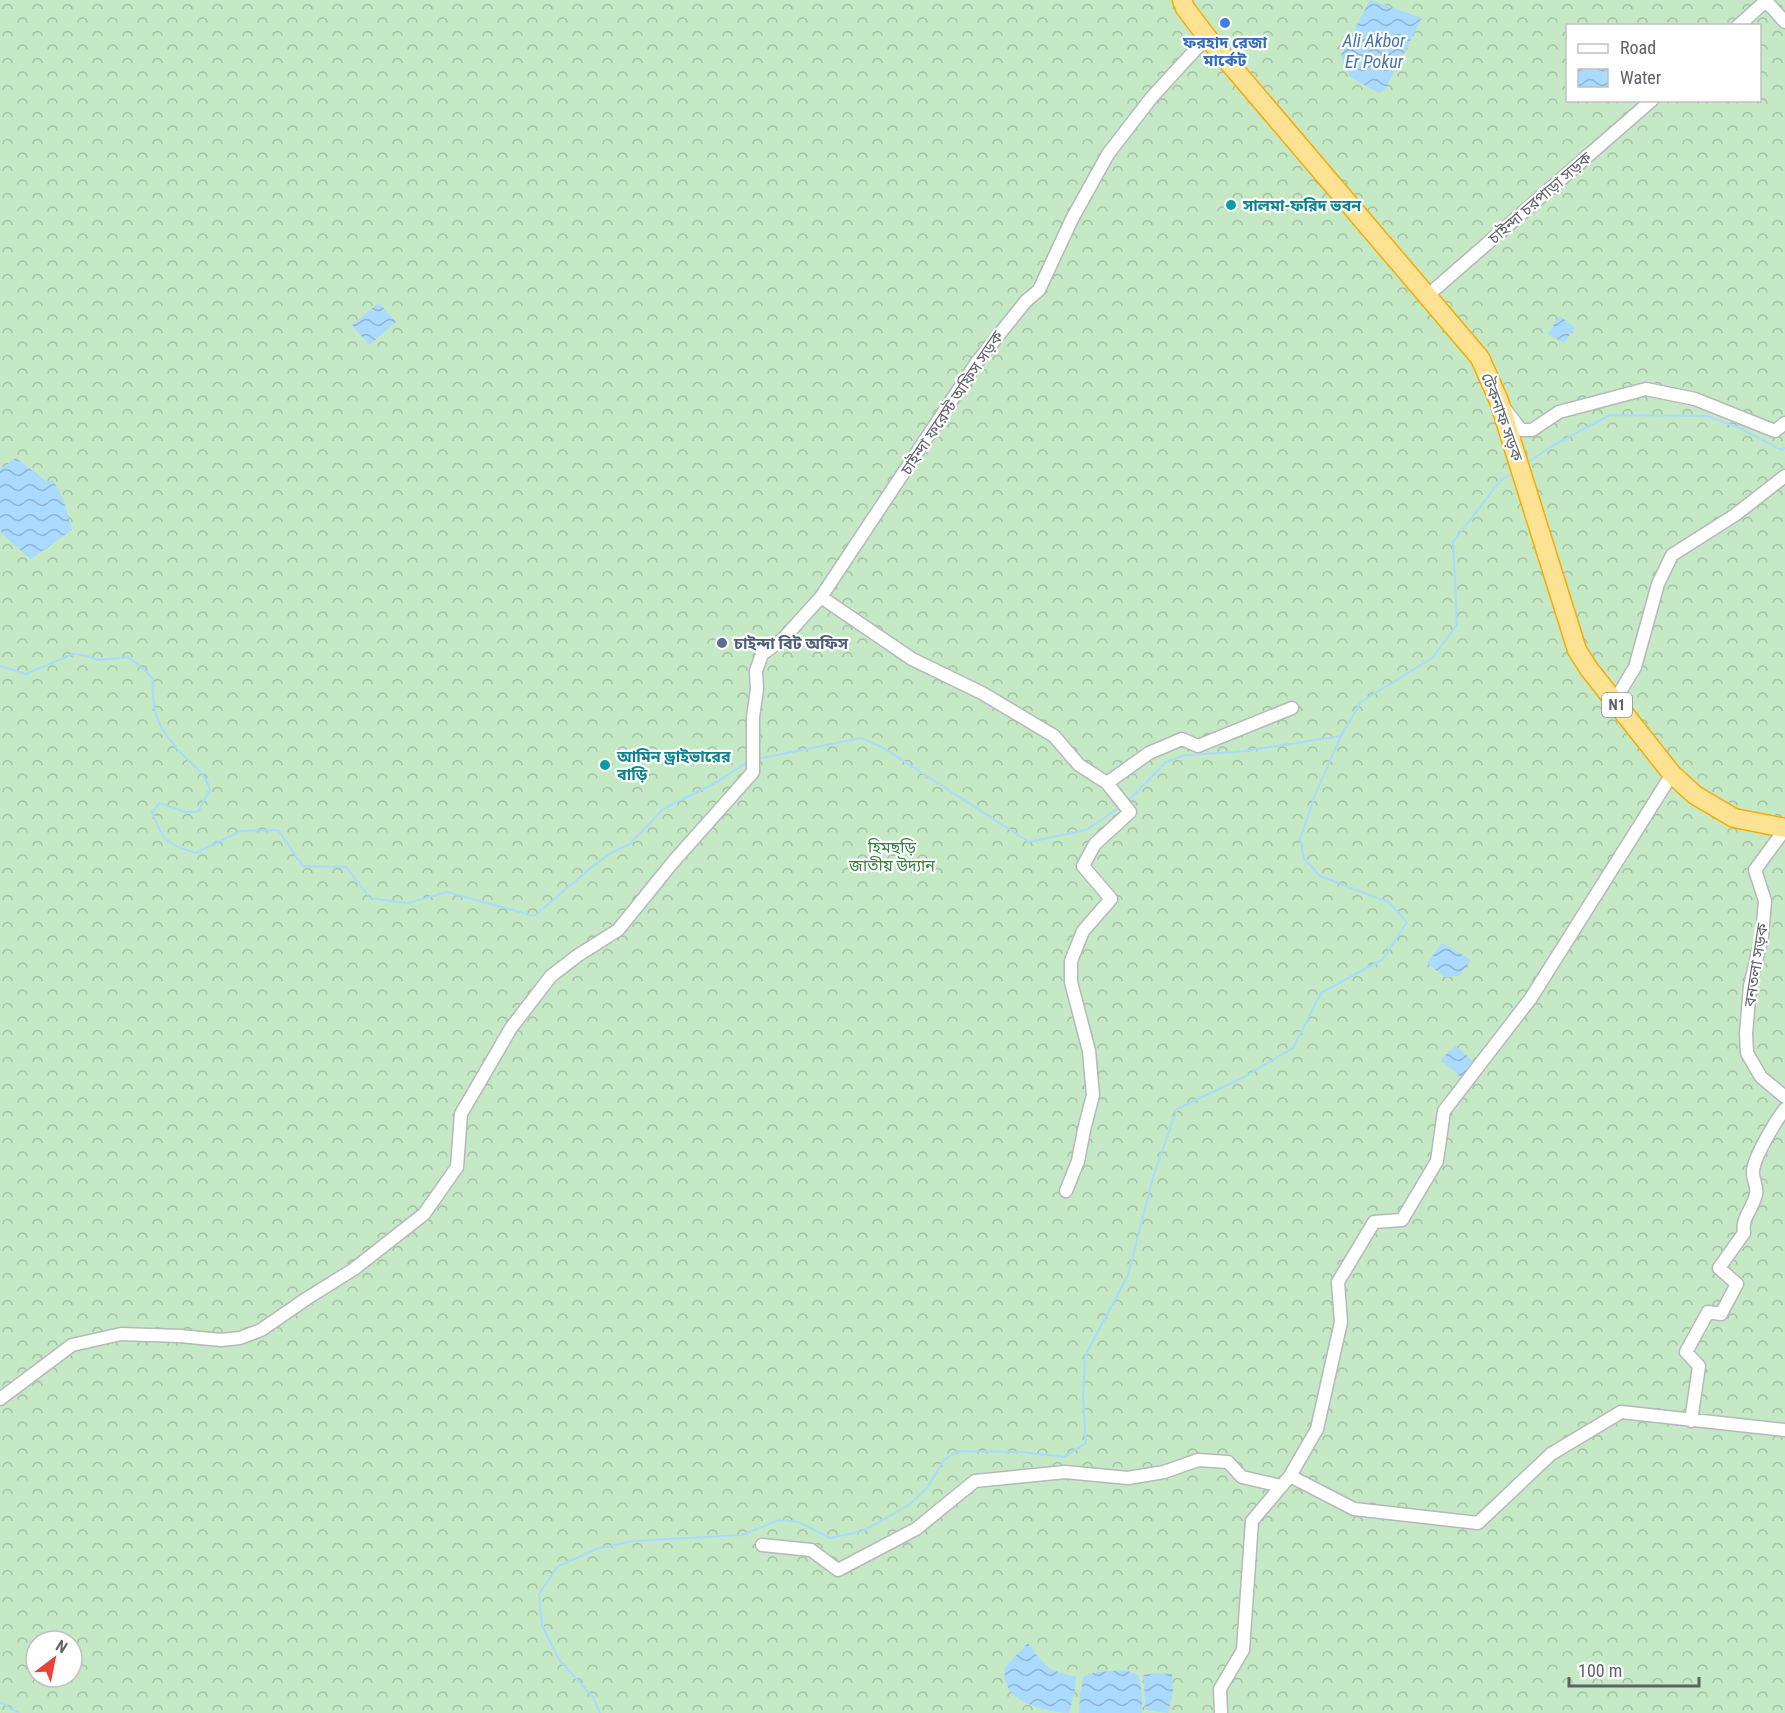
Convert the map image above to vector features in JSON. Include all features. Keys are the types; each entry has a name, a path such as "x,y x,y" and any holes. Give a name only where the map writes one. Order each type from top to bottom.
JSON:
{"highway":[{"name":"টেকনাফ সড়ক","path":"1182,0 1185,8 1207,37 1480,358 1499,401 1577,650 1588,669 1672,774 1695,795 1734,818 1785,829"}],"street":[{"path":"1740,24 1767,0 1785,22"},
{"name":"চাইন্দা ফরেস্ট অফিস সড়ক","path":"0,1399 72,1345 121,1334 221,1340 240,1338 261,1330 354,1269 424,1214 457,1167 461,1114 511,1028 551,976 618,930 673,862 753,772 756,671 762,654 783,639 821,597 977,362 1026,301 1040,290 1072,219 1108,154 1152,97 1207,37"},
{"name":"চাইন্দা চরপাড়া সড়ক","path":"1428,296 1650,102"},
{"path":"1499,401 1521,430 1532,430 1559,412 1646,389 1695,399 1775,431 1785,423"},
{"path":"1614,702 1635,667 1658,584 1672,555 1735,515 1785,476"},
{"path":"821,597 912,659 982,693 1054,736 1079,765 1111,788 1130,812 1095,844 1083,866 1111,899 1083,931 1071,961 1071,982 1089,1051 1093,1095 1078,1161 1066,1191"},
{"path":"1111,788 1149,753 1182,739 1198,746 1292,708"},
{"path":"1221,1713 1220,1689 1243,1650 1252,1521 1290,1476 1317,1429 1341,1322 1338,1282 1374,1222 1402,1220 1437,1161 1444,1111 1531,998 1672,774"},
{"name":"বনতলা সড়ক","path":"1785,829 1755,870 1765,901 1762,936 1750,986 1746,1034 1747,1053 1751,1061 1761,1077 1785,1097"},
{"path":"1691,1421 1698,1366 1686,1352 1708,1312 1722,1314 1737,1284 1719,1268 1744,1233 1742,1224 1757,1192 1753,1171 1764,1143 1785,1109"},
{"path":"1290,1476 1354,1509 1478,1524 1551,1454 1621,1413 1785,1430"},
{"path":"762,1545 811,1550 838,1570 916,1529 975,1481 1065,1472 1128,1478 1164,1472 1198,1460 1228,1462 1242,1477 1281,1486"}],"green space":[{"name":"হিমছড়ি জাতীয় উদ্যান","path":"0,0 1785,0 1785,1713 0,1713"}],"water":[{"name":"Ali Akbor Er Pokur","path":"1370,0 1422,18 1385,90 1379,93 1350,77 1341,55"},
{"path":"379,303 396,322 369,345 352,325"},
{"path":"1559,316 1575,327 1564,343 1548,334"},
{"path":"16,458 46,481 53,481 63,498 72,530 31,559 2,534 0,528 0,469"},
{"path":"1442,943 1471,960 1459,976 1445,977 1427,963"},
{"path":"1456,1046 1475,1063 1464,1079 1443,1062 1442,1058"},
{"path":"1028,1643 1052,1669 1076,1677 1069,1713 1033,1706 1024,1702 1010,1690 1005,1679 1005,1667"},
{"path":"1125,1670 1138,1675 1142,1693 1142,1713 1079,1713 1084,1676 1097,1672"},
{"path":"1172,1674 1173,1692 1168,1713 1146,1710 1143,1675"}],"waterway":[{"path":"1527,463 1552,446 1610,415 1707,416 1742,429 1781,450 1785,448"},
{"path":"600,1713 593,1697 560,1661 542,1625 539,1594 557,1567 596,1549 633,1541 742,1535 779,1520 799,1522 830,1538 863,1531 909,1505 927,1488 944,1460 958,1451 1022,1452 1064,1457 1086,1443 1083,1398 1085,1356 1128,1275 1154,1174 1177,1109 1244,1077 1293,1048 1321,993 1383,959 1407,922 1388,902 1320,876 1304,858 1300,839 1315,795 1341,736 1361,702 1432,658 1457,625 1453,542 1500,481 1513,473"},
{"path":"0,666 26,674 73,654 97,660 128,657 153,679 156,714 164,732 203,775 210,789 198,812 185,812 160,803 152,812 167,840 178,847 196,853 241,831 278,830 303,866 346,867 370,898 408,903 447,892 534,916 593,866 611,853 630,844 663,809 717,782 749,761"},
{"path":"1127,802 1166,762 1185,755 1237,752 1341,736"},
{"path":"757,759 861,738 882,747 1029,842 1086,830 1120,807"},
{"path":"0,1702 19,1713"}],"place":[{"name":"ফরহাদ রেজা মার্কেট","path":"1225,23"},
{"name":"সালমা-ফরিদ ভবন","path":"1231,205"},
{"name":"চাইন্দা বিট অফিস","path":"722,643"},
{"name":"আমিন ড্রাইভারের বাড়ি","path":"605,765"}]}
